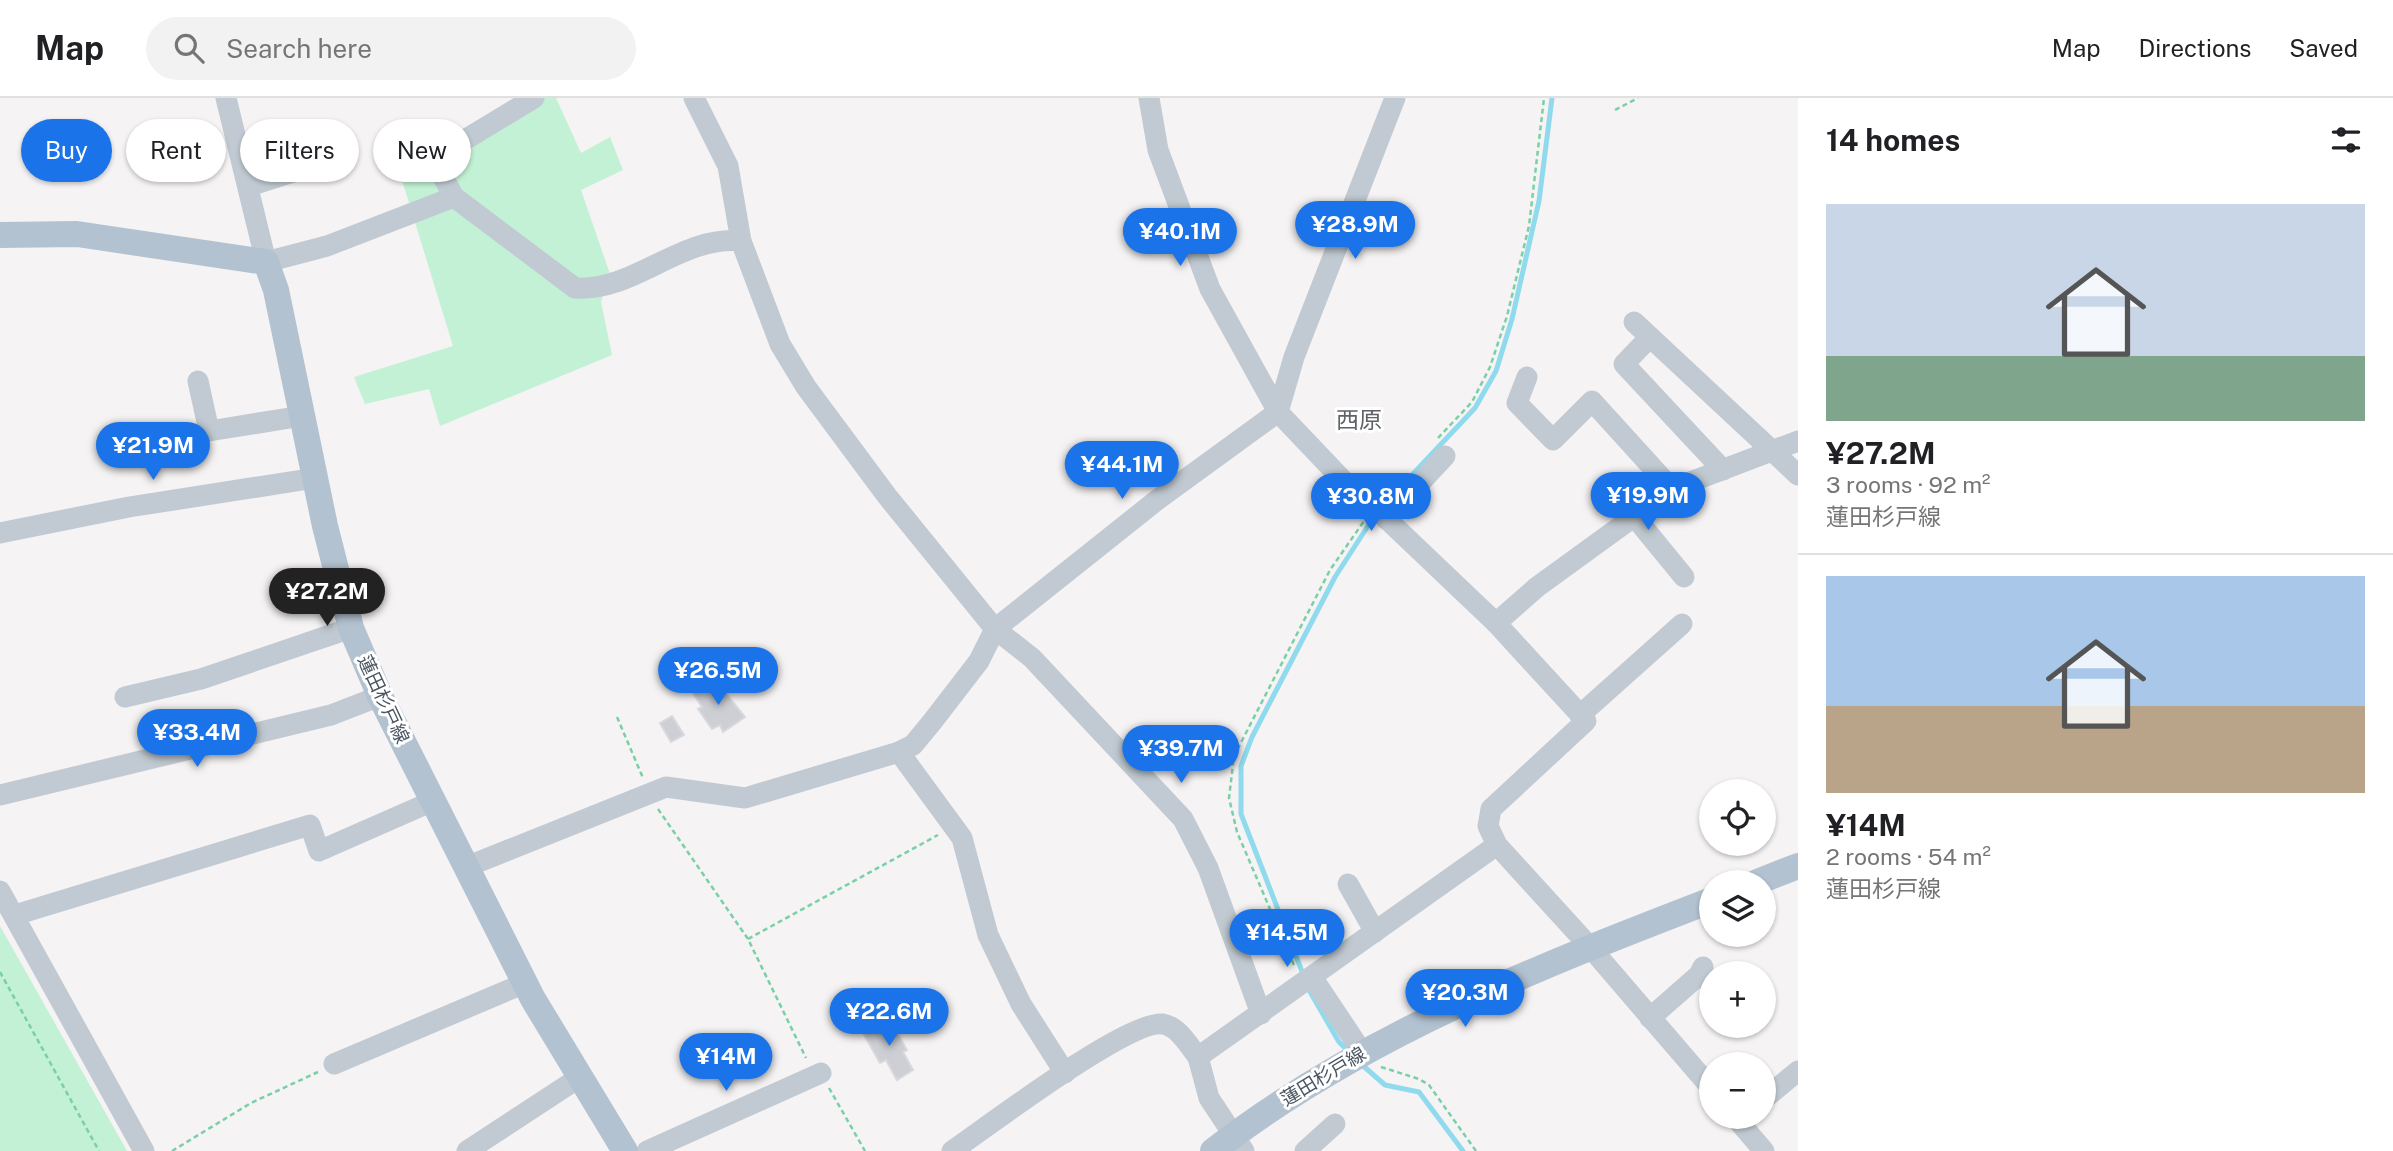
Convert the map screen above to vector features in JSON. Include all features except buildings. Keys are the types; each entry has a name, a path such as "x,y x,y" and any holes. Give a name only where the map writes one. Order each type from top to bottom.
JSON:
{"main road":[{"path":"0,235 77,234 266,262"},
{"name":"蓮田杉戸線","path":"266,262 276,290 315,478 351,628 380,696 525,983 625,1151"},
{"path":"1776,875 1798,866"},
{"name":"蓮田杉戸線","path":"1230,1146 1306,1084 1364,1051 1590,947 1699,905"}],"street":[{"path":"226,98 266,262 327,246 454,197"},
{"path":"534,98 433,159 454,197 575,288 592,289 621,279 708,242 741,241"},
{"path":"694,98 728,166 741,241 780,344 806,387 887,496 995,629 1032,659 1183,819 1208,869 1261,1014"},
{"path":"1149,98 1158,150 1210,289 1278,412 1357,495 1380,513 1496,623 1586,721 1491,809 1488,826 1497,845 1590,947 1699,1075"},
{"path":"466,867 666,787 745,798 899,752 914,745 979,661 995,629 1157,500 1278,412 1294,356 1395,98"},
{"path":"248,186 261,182"},
{"path":"1634,322 1798,475"},
{"path":"1650,337 1624,364 1723,470"},
{"path":"1527,377 1517,403 1553,440 1592,401 1672,489"},
{"path":"198,381 209,431 302,416"},
{"path":"1496,623 1537,587 1672,489 1798,441"},
{"path":"1380,513 1440,448"},
{"path":"0,533 129,507 315,478"},
{"path":"1634,516 1684,577"},
{"path":"1580,715 1682,624"},
{"path":"125,697 201,680 351,628"},
{"path":"0,796 331,715 380,696"},
{"path":"899,752 962,838 988,935 1021,1004 1065,1073"},
{"path":"15,915 310,825 319,851 433,801"},
{"path":"1198,1057 1497,845"},
{"path":"1348,884 1376,932"},
{"path":"0,891 144,1151"},
{"path":"1650,1018 1699,975"},
{"path":"1307,981 1364,1051"},
{"path":"334,1065 525,983"},
{"path":"952,1151 981,1143 1065,1073 1127,1035 1150,1025 1165,1024 1177,1031 1198,1057 1209,1098 1230,1146"},
{"path":"1776,1089 1798,1071"},
{"path":"647,1151 818,1074"},
{"path":"467,1151 580,1077"},
{"path":"1305,1151 1335,1124"},
{"path":"1747,1129 1764,1151"}],"path":[{"path":"1440,448 1472,402 1490,367 1507,316 1529,226 1544,98"},
{"path":"1615,110 1638,98"},
{"path":"1307,981 1237,832 1229,798 1234,756 1330,570 1380,513"},
{"path":"617,717 648,792 748,939 818,1074 865,1151"},
{"path":"748,939 955,825"},
{"path":"0,972 99,1151"},
{"path":"1364,1051 1381,1068 1419,1079 1429,1085 1476,1151"},
{"path":"172,1151 251,1103 334,1065"}],"green space":[{"path":"541,98 556,98 581,153 610,137 623,170 581,190 610,274 601,302 612,355 440,426 429,389 365,404 354,377 453,346 403,182 471,182 471,139"},
{"path":"0,926 127,1151 0,1151"}],"waterway":[{"path":"1381,508 1475,408 1496,371 1512,319 1539,201 1552,98"},
{"path":"1303,974 1241,814 1241,766 1252,737 1335,577 1375,515"},
{"path":"1309,990 1339,1042 1349,1052"},
{"path":"1361,1064 1385,1085 1419,1092 1463,1151"}],"district":[{"name":"西原","path":"1359,420"}]}
